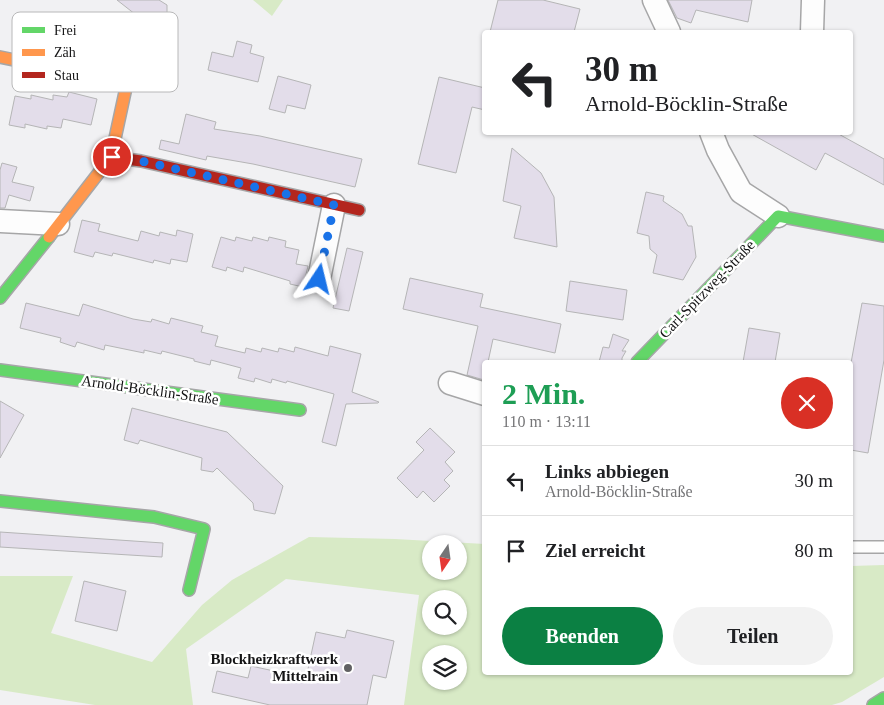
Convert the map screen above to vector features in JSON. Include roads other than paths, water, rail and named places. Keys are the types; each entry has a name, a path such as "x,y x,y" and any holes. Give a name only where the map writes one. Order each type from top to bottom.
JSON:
{"street":[{"path":"654,0 668,30"},
{"path":"812,30 813,0"},
{"path":"0,298 112,157 125,92"},
{"path":"712,135 718,150 741,192 778,216 884,236"},
{"path":"112,157 141,161 358,210"},
{"path":"319,279 334,205"},
{"name":"Carl-Spitzweg-Straße","path":"639,360 778,216"},
{"path":"0,221 58,224"},
{"name":"Arnold-Böcklin-Straße","path":"0,370 300,410"},
{"path":"450,383 482,393"},
{"path":"0,501 154,517 204,529 189,590"},
{"path":"873,705 884,698"}],"lane":[{"path":"853,547 884,547"}],"place":[{"name":"Blockheizkraftwerk Mittelrain","path":"348,668"}]}
